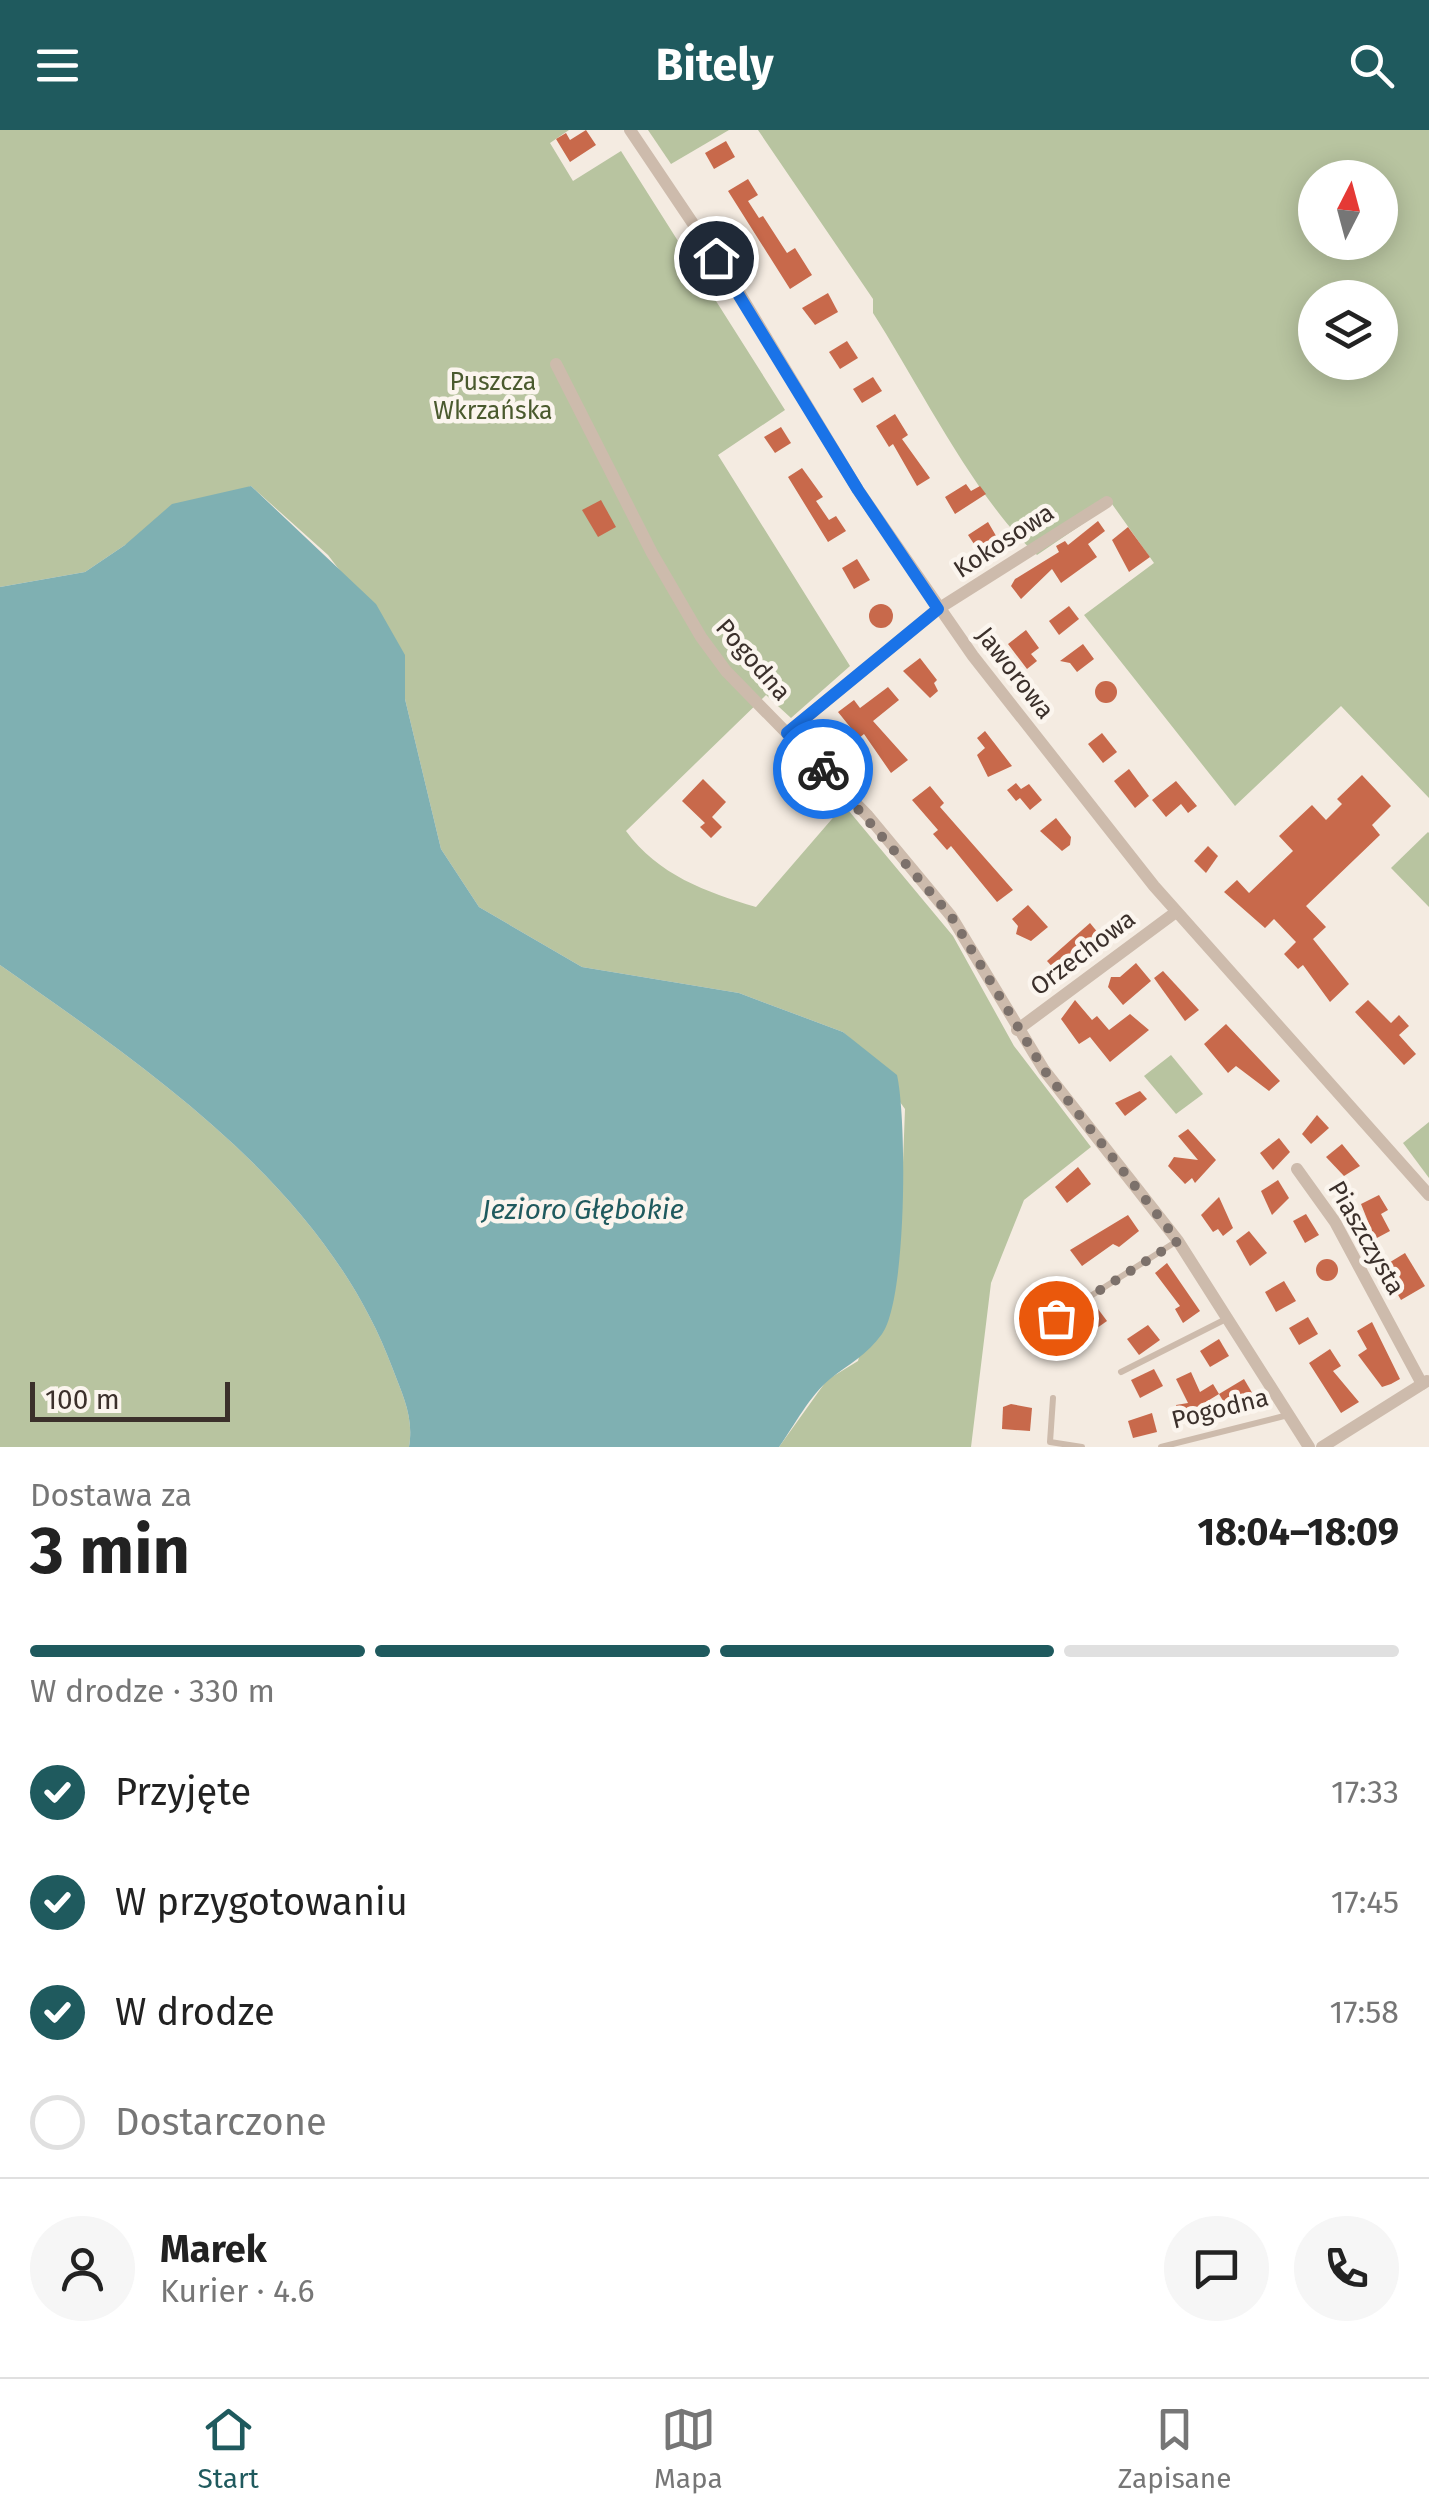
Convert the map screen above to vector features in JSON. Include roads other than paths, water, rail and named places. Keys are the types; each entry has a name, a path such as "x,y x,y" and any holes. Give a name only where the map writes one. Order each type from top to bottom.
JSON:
{"street":[{"name":"Jaworowa","path":"630,130 737,289 858,490 938,609 1176,912 1429,1196"},
{"name":"Pogodna","path":"556,364 684,611 726,671 868,816 934,894 1017,1030 1178,1241 1230,1317 1309,1447"},
{"name":"Kokosowa","path":"787,733 938,609 1106,502"},
{"name":"Orzechowa","path":"1017,1030 1176,912"},
{"name":"Piaszczysta","path":"1297,1169 1335,1222 1425,1382 1322,1447"}],"lane":[{"path":"1056,1318 1178,1241"},
{"path":"1120,1372 1230,1317"},
{"path":"1052,1398 1050,1442 1082,1447"},
{"name":"Pogodna","path":"1162,1447 1290,1415"}],"water":[{"name":"Jezioro Głębokie","path":"251,486 376,604 405,655 405,699 441,849 479,907 582,967 739,993 843,1032 897,1075 903,1208 890,1315 882,1334 864,1354 823,1386 779,1447 409,1447 409,1416 404,1397 362,1303 324,1244 278,1189 173,1092 0,965 0,587 85,572 125,545 172,504"}],"park label":[{"name":"Puszcza Wkrzańska","path":"493,396"}]}
